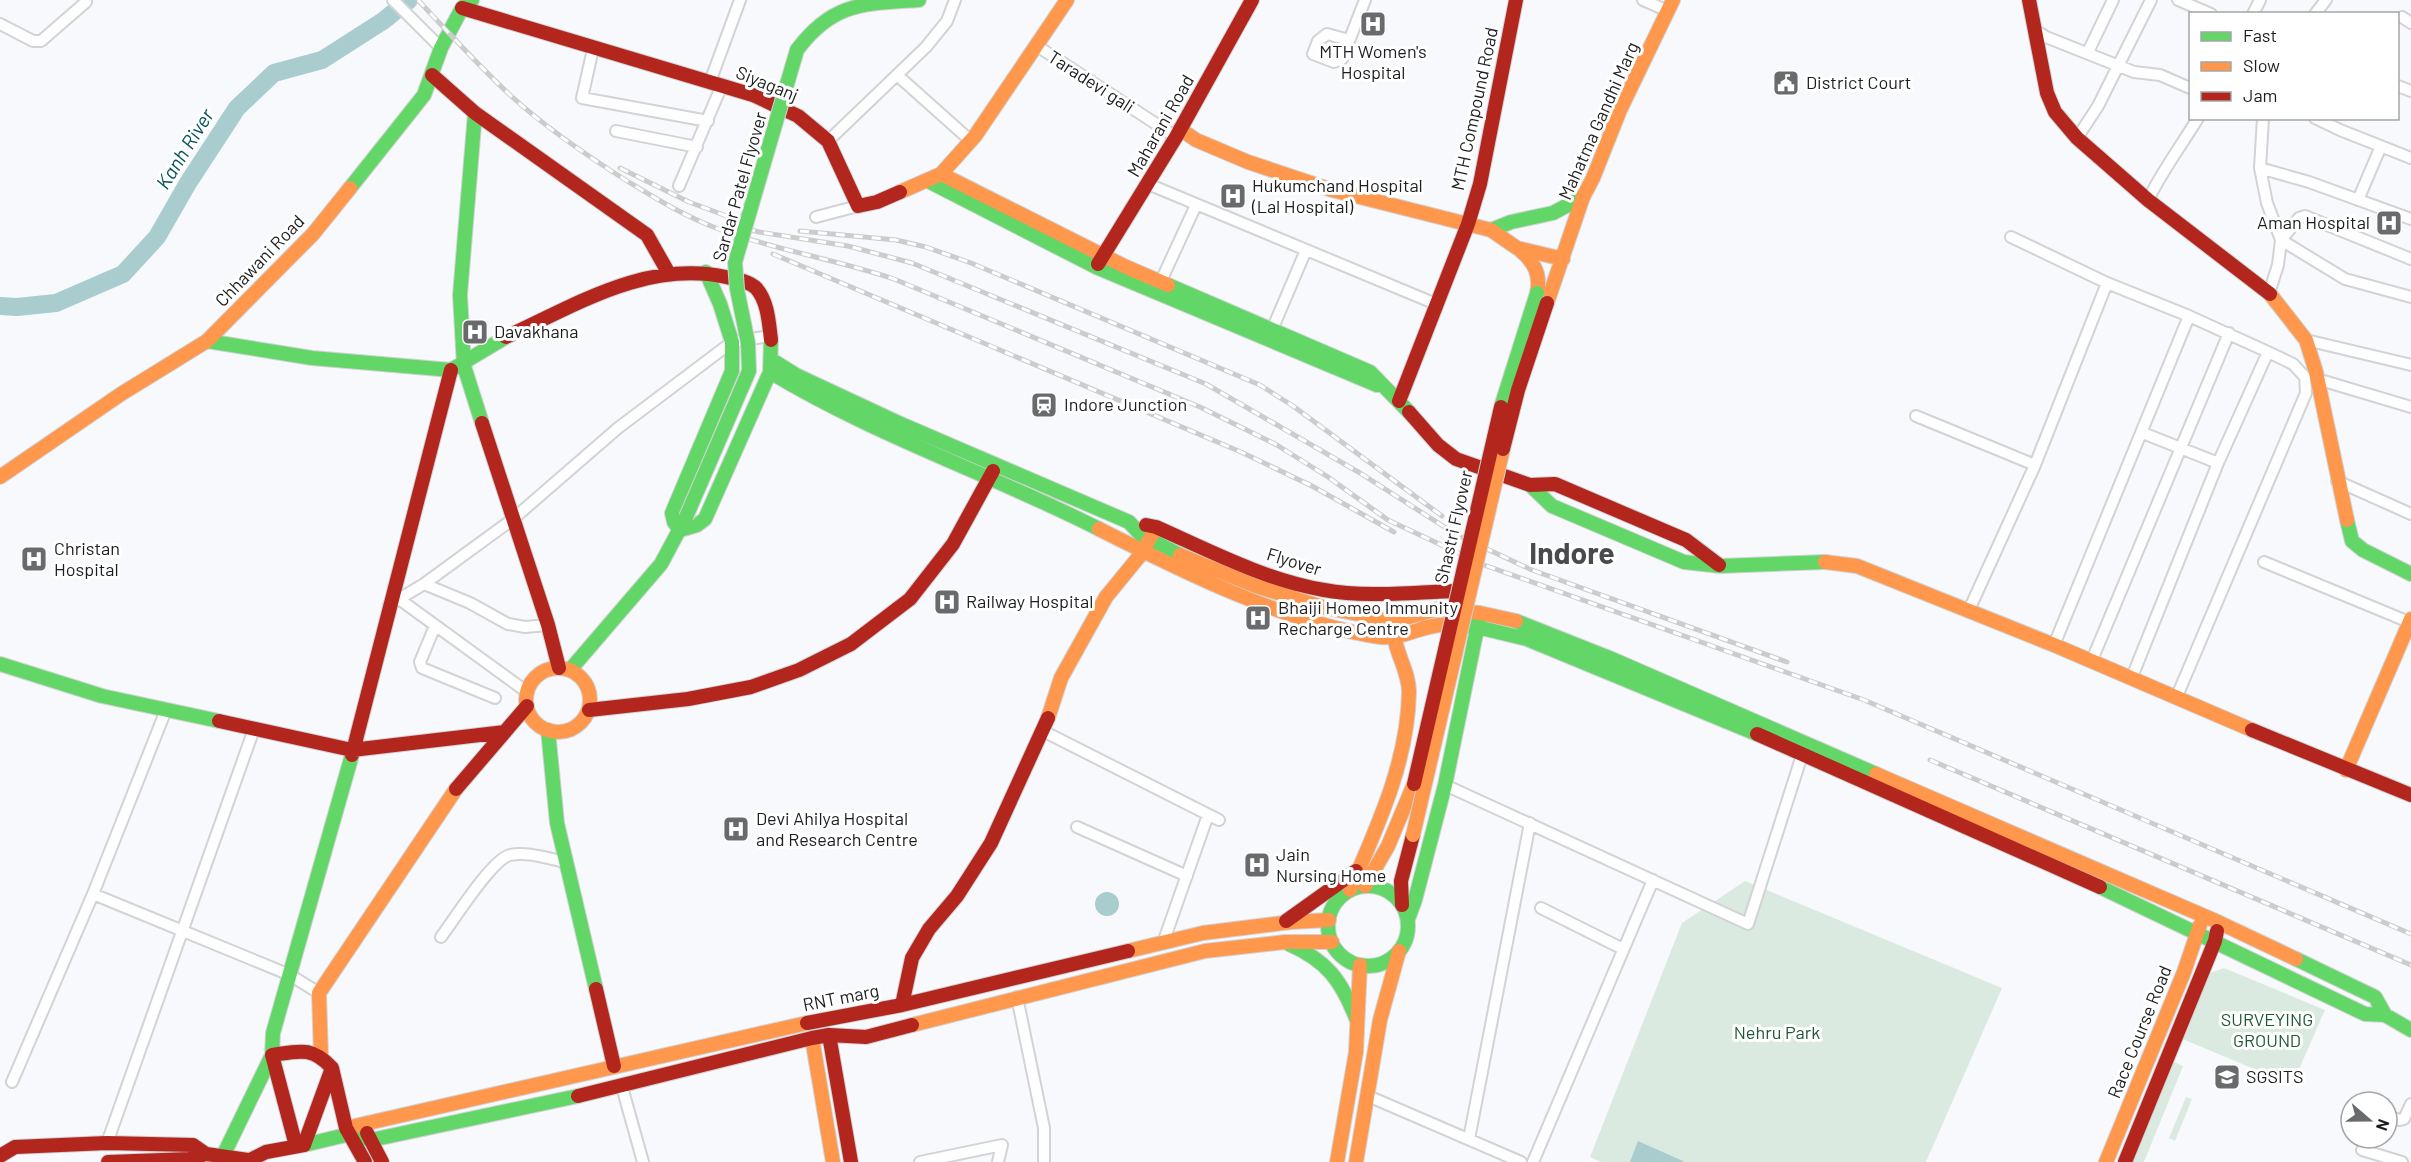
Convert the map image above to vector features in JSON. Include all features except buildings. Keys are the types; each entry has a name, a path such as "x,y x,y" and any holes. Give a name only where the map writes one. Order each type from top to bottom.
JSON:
{"street":[{"path":"393,0 441,48"},
{"path":"679,186 708,122 716,84 740,0"},
{"name":"Sardar Patel Flyover","path":"564,669 661,564 686,517 748,371 750,355 734,283 735,262 797,50 807,34 834,12 870,4 919,0"},
{"path":"828,141 926,47 947,21 956,0"},
{"path":"816,217 877,202 941,174 971,141 1067,0"},
{"name":"Maharani Road","path":"1099,261 1178,133 1252,0"},
{"path":"1348,40 1365,0"},
{"name":"MTH Compound Road","path":"1472,225 1516,0"},
{"path":"1643,0 1670,6"},
{"path":"2029,0 2047,93 2055,112 2077,138 2148,200 2269,293 2306,340 2318,380 2337,481 2352,541 2362,550 2411,574"},
{"path":"2088,52 2113,0"},
{"path":"2077,138 2098,106 2151,0"},
{"path":"2178,0 2206,12"},
{"path":"2317,12 2326,0"},
{"path":"0,24 33,40 41,41 86,2"},
{"name":"Siyaganj","path":"465,3 593,49 753,95 798,116 828,141 858,206"},
{"name":"Chhawani Road","path":"0,477 116,397 207,341 314,234 424,95 441,48 465,3"},
{"name":"Mahatma Gandhi Marg","path":"1563,259 1584,197 1620,110 1670,6"},
{"path":"2035,30 2046,37 2133,72 2160,75 2189,88"},
{"name":"Taradevi gali","path":"1037,46 1178,133"},
{"path":"593,49 582,98 708,122"},
{"path":"432,75 475,113 647,235 668,272"},
{"path":"897,75 971,141"},
{"path":"300,1145 272,1055 273,1033 458,368 460,295 475,113"},
{"path":"2148,200 2163,171 2178,152 2197,120"},
{"path":"2263,120 2260,168 2267,203 2281,240 2278,266 2269,293"},
{"path":"2320,120 2411,158"},
{"path":"616,131 697,147"},
{"path":"1178,133 1248,162 1322,187 1491,230 1517,248 1563,259"},
{"path":"2358,200 2381,146"},
{"path":"2260,168 2309,182 2411,219"},
{"path":"941,174 1099,261 1161,281 1370,372 1403,404 1438,446 1448,454 1466,463 1530,485 1555,484 1686,540 1720,566"},
{"path":"928,181 1258,337 1385,388"},
{"path":"1148,184 1436,304"},
{"path":"1491,230 1511,222 1553,213 1584,197"},
{"path":"1161,281 1196,205"},
{"path":"2281,240 2299,218 2305,216 2411,259"},
{"path":"1403,404 1436,304 1472,225"},
{"path":"1403,404 1472,225"},
{"path":"2011,237 2107,283 2229,333 2293,364 2305,377 2306,393 2177,696"},
{"path":"2281,240 2345,279 2411,297"},
{"name":"Shastri Flyover","path":"1402,904 1401,881 1491,496 1542,298 1539,274 1532,262 1517,248"},
{"path":"1272,330 1306,250"},
{"name":"Shastri Flyover","path":"1365,886 1395,829 1414,784 1503,396 1542,298 1563,259"},
{"path":"207,341 312,358 458,368 481,350 595,296 652,274 706,272 748,283 757,289 768,319 771,366 705,519 702,524 693,528 680,530 674,522 672,513 732,371 732,342 720,304 706,272"},
{"path":"1969,610 2035,465 2107,283"},
{"path":"2054,645 2143,433 2189,316"},
{"path":"2092,660 2229,333"},
{"path":"394,602 424,584 513,519 618,428 732,342 770,336"},
{"path":"2306,340 2411,365"},
{"path":"2132,678 2218,463 2268,352"},
{"path":"771,366 803,391 989,480 1056,508 1122,540 1142,553 1248,598 1315,622 1393,638 1435,624 1477,627 1527,639 1549,641"},
{"name":"Flyover","path":"771,366 796,375 995,466 1129,522 1178,537 1277,578 1323,590 1377,594 1457,591"},
{"path":"458,368 564,669"},
{"path":"2318,380 2411,407"},
{"path":"1916,416 2035,465"},
{"path":"2143,433 2218,463"},
{"path":"589,710 688,699 751,687 799,670 851,644 910,599 953,544 995,466"},
{"path":"2337,481 2411,514"},
{"path":"1530,485 1552,506 1684,562 1720,566 1820,561 1857,566 2092,660 2346,770 2411,795"},
{"path":"902,1005 912,958 929,929 957,896 991,843 1043,731 1061,678 1106,597 1157,532 1182,556 1322,607 1394,621 1438,609 1480,613 1510,620 1549,641 2218,922 2375,997 2391,1018 2411,1030"},
{"path":"2264,562 2410,620 2346,770"},
{"path":"424,584 470,603 508,624 525,627 548,625"},
{"path":"394,602 435,626 527,692"},
{"path":"1356,1162 1380,1020 1399,951 1407,934 1408,919 1445,785 1480,613"},
{"path":"1350,890 1396,774 1403,738 1410,692 1408,677 1393,638 1394,621"},
{"path":"435,626 420,662 422,668 495,699"},
{"path":"0,664 102,696 352,750 505,732"},
{"path":"564,669 583,679 590,694 589,710 577,726 568,731 548,730 534,721 527,706 527,692 539,675 549,670 564,669"},
{"path":"321,1056 320,993 455,790 527,706"},
{"path":"12,1082 93,894 166,710"},
{"path":"107,1143 254,729"},
{"path":"548,730 556,823 614,1066"},
{"path":"1043,731 1219,820"},
{"path":"1445,785 1748,924 1804,748"},
{"path":"1804,748 2155,911 2365,1014 2391,1018 2411,1016"},
{"path":"1163,943 1208,815"},
{"path":"1469,1139 1530,824"},
{"path":"1077,827 1187,876"},
{"path":"441,937 496,863 509,855 524,855 566,862"},
{"path":"1283,923 1337,887 1360,868"},
{"path":"1533,1162 1653,880"},
{"path":"1399,951 1386,962 1370,966 1353,963 1339,954 1332,942 1329,920 1331,910 1350,890 1365,886 1380,888 1392,894 1402,904 1408,919"},
{"path":"93,894 290,975 320,993"},
{"path":"1541,908 1623,949"},
{"name":"Race Course Road","path":"2106,1162 2199,933 2202,915"},
{"name":"RNT marg","path":"247,1161 266,1152 300,1145 363,1125 536,1083 842,1015 902,1005 1203,933 1329,920"},
{"name":"Race Course Road","path":"2125,1162 2215,941 2218,922"},
{"path":"1286,942 1313,955 1332,970 1347,994 1358,1024"},
{"name":"RNT marg","path":"371,1140 622,1087 813,1043 866,1037 1205,951 1286,942 1332,942"},
{"path":"1338,1162 1351,1086 1358,1024 1360,965"},
{"path":"1017,997 1044,1128 1044,1162"},
{"path":"830,1040 851,1162"},
{"path":"813,1043 833,1162"},
{"path":"272,1055 303,1051 321,1056 332,1068 348,1131 365,1162"},
{"path":"221,1160 272,1055"},
{"path":"300,1145 332,1068"},
{"path":"622,1087 643,1162"},
{"path":"1368,1095 1521,1162"},
{"path":"2399,1120 2404,1119 2411,1104"},
{"path":"363,1125 382,1162"},
{"path":"348,1131 371,1140"},
{"path":"9,1162 0,1157 15,1147 107,1143 193,1145 221,1160 247,1161"},
{"path":"920,1162 1002,1145 998,1162"},
{"path":"2361,1150 2402,1162"},
{"path":"108,1162 190,1160 206,1154"}],"green space":[{"name":"Nehru Park","path":"1745,881 2002,988 1926,1162 1601,1162 1590,1157 1682,923"},
{"name":"SURVEYING GROUND","path":"2224,968 2325,1010 2292,1085 2173,1035 2202,976"},
{"path":"2163,1057 2183,1066 2144,1162 2120,1162"},
{"path":"2186,1097 2192,1099 2175,1141 2169,1138"}],"water":[{"path":"1107,892 1112,893 1118,899 1118,909 1112,915 1107,916 1102,915 1096,909 1095,904 1096,899 1102,893"},
{"path":"1638,1141 1683,1161 1683,1162 1630,1162"}],"waterway":[{"name":"Kanh River","path":"0,306 17,307 56,303 123,274 157,237 188,183 237,108 274,73 322,60 383,21 409,0"}],"railway":[{"path":"418,0 486,72 538,119 612,171 693,218 738,236 894,279 1200,407 1277,445 1328,477 1388,520 1484,565 1864,700 2411,934"},
{"path":"620,168 689,202 740,221"},
{"path":"729,224 759,232 848,246 912,263 1206,384 1360,473 1457,535 1532,570 1787,662"},
{"path":"800,231 896,240 926,247 971,263 1260,385 1293,406 1442,516"},
{"path":"773,254 1241,452 1312,486 1394,532"},
{"path":"1930,760 2411,965"}],"traffic: fast":[{"path":"350,188 424,95 441,48 462,8 472,0"},
{"path":"797,50 823,23 850,8 919,0"},
{"path":"686,517 749,371 748,343 737,289 735,262 797,50"},
{"path":"475,113 460,295 464,366 482,423"},
{"path":"928,181 1096,267 1377,385"},
{"path":"1491,230 1511,222 1553,213 1583,197"},
{"path":"680,530 674,522 672,513 732,371 732,342 720,304 706,272"},
{"path":"1168,285 1370,372 1409,412"},
{"path":"1501,407 1537,293"},
{"path":"207,341 312,358 451,370 506,337"},
{"path":"680,530 697,525 705,519 770,372 771,340"},
{"path":"772,360 796,375 901,424 1129,522 1141,535 1180,555"},
{"path":"770,372 810,395 891,435 1099,529"},
{"path":"1530,485 1552,506 1684,562 1720,566 1825,562"},
{"path":"2347,520 2352,541 2363,550 2411,574"},
{"path":"570,670 661,564 684,521"},
{"path":"1408,919 1445,785 1479,619"},
{"path":"1516,621 1612,659 1876,774"},
{"path":"1447,625 1477,627 1527,639 1757,734"},
{"path":"0,664 102,696 219,721"},
{"path":"548,730 557,823 596,989"},
{"path":"220,1162 272,1055 273,1033 352,755"},
{"path":"1368,886 1383,889 1396,898 1405,911 1408,926 1405,941 1396,954 1383,963 1368,966 1353,963 1340,954 1331,941 1328,926 1331,911 1340,898 1353,889 1368,886"},
{"path":"2100,887 2365,1014 2385,1015 2411,1030"},
{"path":"1289,944 1313,957 1331,973 1345,993 1356,1018"},
{"path":"2296,959 2375,997 2385,1015"},
{"path":"304,1145 350,1134 371,1140 578,1096"}],"traffic: slow":[{"path":"900,192 941,174 975,136 1067,0"},
{"path":"1547,303 1583,197 1620,110 1673,0"},
{"path":"1180,129 1196,140 1248,162 1332,190 1491,230 1517,248 1563,259"},
{"path":"941,174 1124,266 1168,285"},
{"path":"0,477 121,394 207,341 313,234 350,188"},
{"path":"1520,250 1529,259 1537,274 1537,293"},
{"path":"2270,294 2306,340 2316,372 2347,520"},
{"path":"1413,835 1503,449"},
{"path":"1048,718 1061,678 1106,597 1142,553 1156,527"},
{"path":"1099,529 1236,594 1272,608 1344,630 1389,637 1430,626 1447,625"},
{"path":"1180,555 1253,585 1322,607 1394,621 1438,609 1480,613 1516,621"},
{"path":"1825,562 1857,566 2054,645 2252,730"},
{"path":"2346,770 2411,619"},
{"path":"1350,890 1389,794 1403,744 1409,692 1396,646 1394,630"},
{"path":"558,668 576,674 584,682 590,700 584,718 576,726 558,732 540,726 532,718 526,700 532,682 540,674 558,668"},
{"path":"1876,774 2218,922 2296,959"},
{"path":"1365,886 1388,846 1414,784"},
{"path":"321,1056 319,993 456,789"},
{"path":"1128,951 1203,933 1291,922 1329,920"},
{"path":"2106,1162 2184,972 2200,925"},
{"path":"912,1025 1205,951 1285,942 1332,942"},
{"path":"1356,1162 1380,1020 1399,951"},
{"path":"1337,1162 1356,1052 1360,965"},
{"path":"346,1128 807,1023"},
{"path":"812,1038 833,1162"}],"traffic: jam":[{"path":"1098,264 1176,137 1252,0"},
{"path":"1399,401 1468,224 1480,184 1516,0"},
{"path":"2029,0 2047,93 2055,112 2077,138 2148,200 2270,294"},
{"path":"462,8 753,95 798,116 828,141 858,206 877,202 900,192"},
{"path":"432,75 475,113 647,235 668,272"},
{"path":"506,337 585,299 612,289 640,280 696,273 726,277 756,288 763,299 769,320 771,340"},
{"path":"1503,449 1518,390 1547,303"},
{"path":"352,755 451,370"},
{"path":"1414,784 1501,407"},
{"path":"1409,412 1438,445 1456,459 1530,485 1555,484 1686,540 1719,565"},
{"path":"482,423 548,625 559,668"},
{"path":"589,710 688,699 751,687 799,670 851,644 910,599 953,544 993,471"},
{"path":"1146,525 1156,527 1259,572 1324,590 1357,594 1457,591"},
{"path":"456,789 527,706"},
{"path":"902,1005 912,958 929,929 957,896 991,843 1048,718"},
{"path":"219,721 352,750 505,732"},
{"path":"2252,730 2411,795"},
{"path":"1757,734 2100,887"},
{"path":"1402,905 1401,881 1413,835"},
{"path":"1286,921 1356,871"},
{"path":"2125,1162 2215,941 2217,931"},
{"path":"807,1023 902,1005 1128,951"},
{"path":"596,989 614,1066"},
{"path":"578,1096 812,1038 829,1035 866,1037 912,1025"},
{"path":"829,1035 851,1162"},
{"path":"246,1162 266,1152 304,1145 332,1068 318,1056 305,1052 272,1055 296,1146"},
{"path":"332,1068 346,1128 365,1162"},
{"path":"367,1133 382,1162"},
{"path":"0,1156 15,1147 107,1143 193,1145 206,1154 248,1160"},
{"path":"108,1162 190,1159 206,1154"}],"place":[{"name":"MTH Women's Hospital","path":"1373,24"},
{"name":"District Court","path":"1786,83"},
{"name":"Hukumchand Hospital (Lal Hospital)","path":"1233,196"},
{"name":"Aman Hospital","path":"2389,223"},
{"name":"Davakhana","path":"475,332"},
{"name":"Indore Junction","path":"1044,405"},
{"name":"Christan Hospital","path":"34,559"},
{"name":"Railway Hospital","path":"947,602"},
{"name":"Bhaiji Homeo Immunity Recharge Centre","path":"1258,618"},
{"name":"Devi Ahilya Hospital and Research Centre","path":"736,829"},
{"name":"Jain Nursing Home","path":"1257,865"},
{"name":"SGSITS","path":"2227,1077"}],"district":[{"name":"Indore","path":"1572,554"}]}
